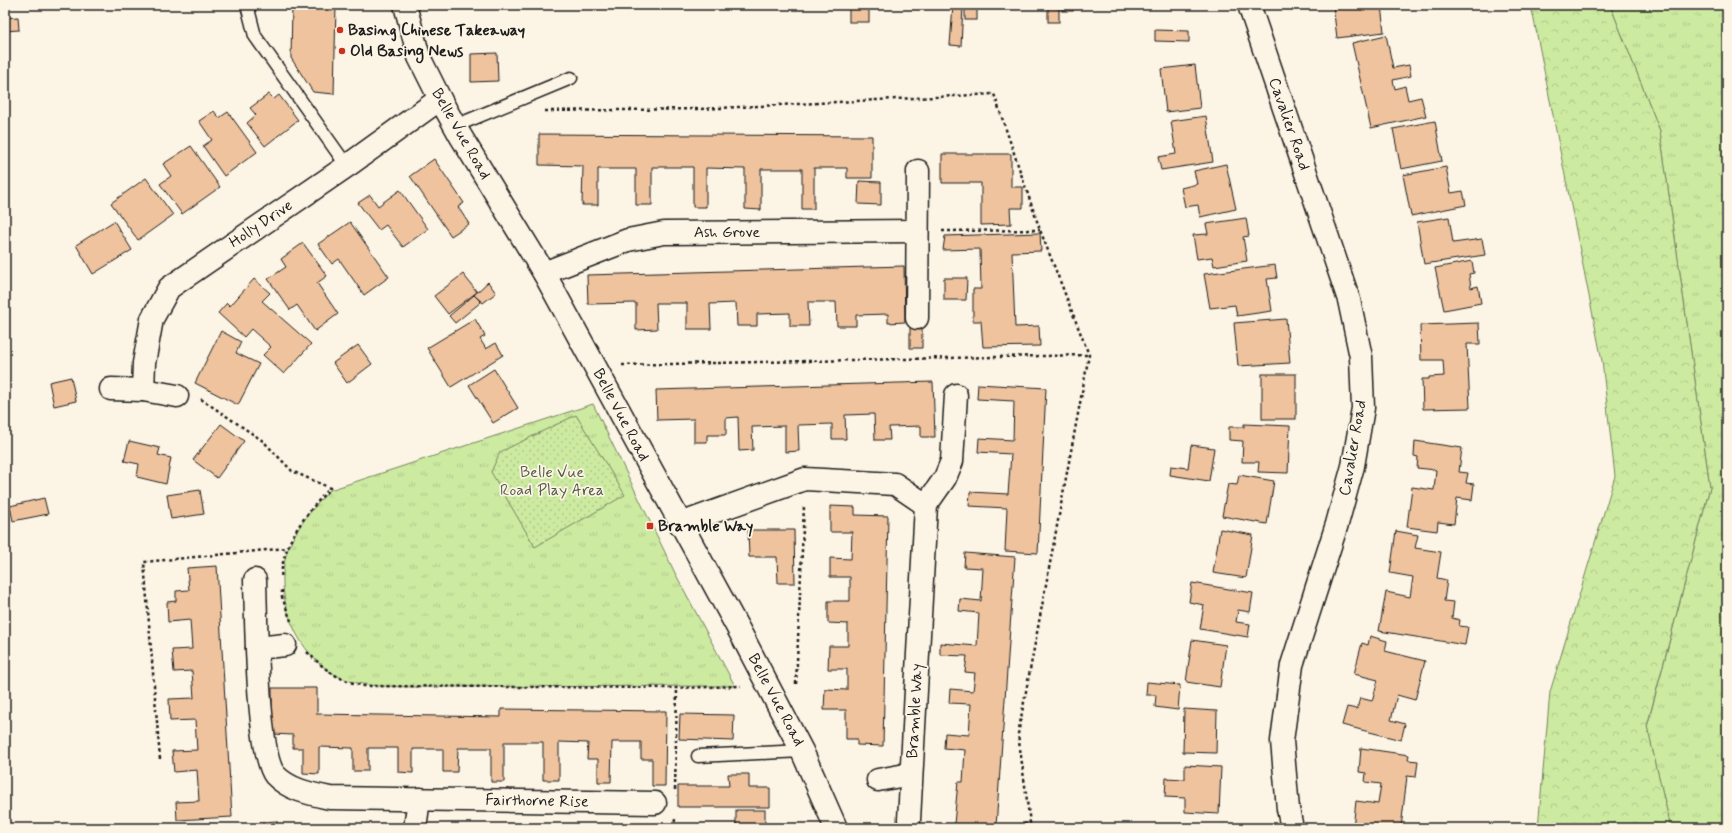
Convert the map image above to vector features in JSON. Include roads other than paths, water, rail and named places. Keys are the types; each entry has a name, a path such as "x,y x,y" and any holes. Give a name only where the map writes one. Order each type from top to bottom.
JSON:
{"street":[{"name":"Belle Vue Road","path":"405,5 419,57 440,99 544,274 769,685 802,751 836,828"},
{"name":"Cavalier Road","path":"1248,5 1349,300 1361,357 1363,408 1353,466 1337,524 1291,673 1282,741 1288,808 1292,828"},
{"name":"Holly Drive","path":"143,390 144,363 152,319 169,288 347,166 440,99"},
{"path":"917,318 918,171"},
{"name":"Ash Grove","path":"544,274 628,240 664,233 917,231"},
{"path":"111,389 143,390 177,396"},
{"path":"680,524 805,479 895,484 926,505 945,478 952,461 956,395"},
{"name":"Bramble Way","path":"909,820 926,505"},
{"name":"Fairthorne Rise","path":"255,580 257,648 263,726 268,757 274,774 288,785 306,793 330,798 419,798 625,804 655,803"},
{"path":"257,648 294,640"},
{"name":"Bramble Way","path":"878,780 911,774"},
{"path":"415,828 419,798"}],"lane":[{"path":"247,5 255,36 347,166"},
{"path":"455,126 571,78"},
{"path":"698,756 802,751"}],"place":[{"name":"Basing Chinese Takeaway","path":"340,30"},
{"name":"Old Basing News","path":"342,51"},
{"name":"Bramble Way","path":"650,526"}],"park label":[{"name":"Belle Vue Road Play Area","path":"552,481"}]}
